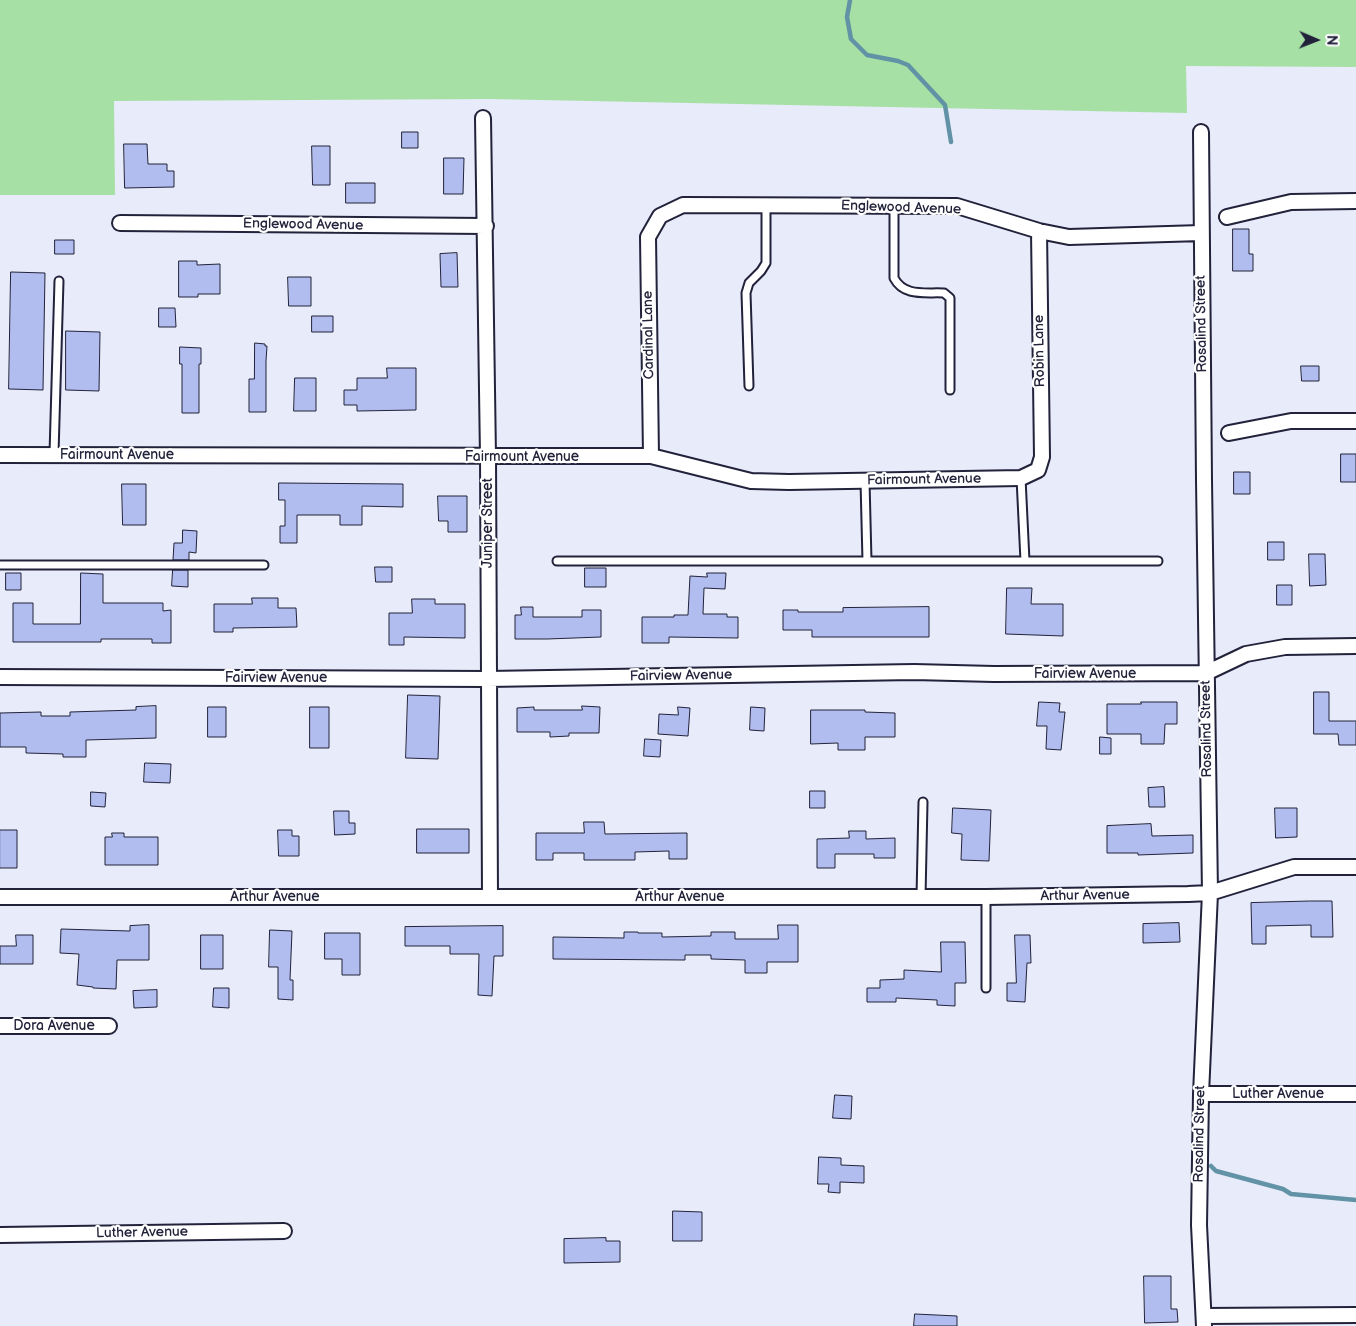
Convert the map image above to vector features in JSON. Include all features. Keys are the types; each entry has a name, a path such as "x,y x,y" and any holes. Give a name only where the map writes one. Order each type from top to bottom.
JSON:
{"street":[{"name":"Juniper Street","path":"483,118 486,226 490,897"},
{"name":"Rosalind Street","path":"1201,132 1210,893 1201,1094 1199,1225 1204,1321"},
{"path":"1227,217 1291,202 1356,201"},
{"name":"Englewood Avenue","path":"660,216 683,205 957,206 1038,231 1069,237 1201,233"},
{"name":"Cardinal Lane","path":"651,456 648,237 660,216"},
{"name":"Englewood Avenue","path":"120,223 486,226"},
{"name":"Robin Lane","path":"1038,231 1042,457 1038,470"},
{"path":"1229,433 1291,421 1356,421"},
{"name":"Fairmount Avenue","path":"0,455 651,456 751,481 1021,478 1038,470"},
{"name":"Fairview Avenue","path":"0,677 488,679 914,672 994,674 1206,673 1246,654 1284,647 1356,646"},
{"name":"Arthur Avenue","path":"0,896 986,897 1210,893 1294,867 1356,867"},
{"name":"Dora Avenue","path":"0,1026 108,1026"},
{"name":"Luther Avenue","path":"1201,1094 1356,1094"},
{"name":"Luther Avenue","path":"0,1235 284,1232"},
{"path":"1204,1321 1356,1315"}],"lane":[{"path":"749,386 746,292 749,283 761,272 766,263 766,205"},
{"path":"894,206 894,278 898,286 907,291 944,293 950,298 950,390"},
{"path":"54,454 59,281"},
{"path":"1021,478 1025,561"},
{"path":"866,481 867,561"},
{"path":"557,561 1158,561"},
{"path":"0,565 264,565"},
{"path":"921,897 923,802"},
{"path":"986,897 986,988"}],"green space":[{"path":"0,0 1356,0 1356,67 1186,66 1187,113 490,99 114,101 115,195 0,195"}],"building":[{"path":"402,132 418,132 418,148 402,148"},
{"path":"124,144 147,144 148,164 167,164 167,171 174,171 174,187 125,188"},
{"path":"312,146 330,146 330,185 313,185"},
{"path":"444,158 464,158 463,194 444,194"},
{"path":"346,183 375,183 375,203 346,203"},
{"path":"1233,229 1249,229 1249,254 1253,254 1253,271 1233,271"},
{"path":"55,240 74,240 74,254 55,254"},
{"path":"457,253 458,287 441,287 440,254"},
{"path":"179,261 197,261 197,265 220,264 220,294 198,294 198,297 179,297"},
{"path":"11,272 45,273 43,390 9,389"},
{"path":"288,277 311,277 311,306 289,306"},
{"path":"159,308 175,308 176,327 159,327"},
{"path":"312,316 333,316 333,332 312,332"},
{"path":"66,331 100,332 99,391 66,390"},
{"path":"255,343 267,346 266,412 249,412 249,379 254,379"},
{"path":"180,347 201,348 201,364 199,364 199,413 182,413"},
{"path":"1301,366 1319,366 1319,381 1302,381"},
{"path":"387,368 416,368 416,410 357,411 357,405 344,405 344,390 357,390 357,378 387,378"},
{"path":"295,378 316,378 316,411 294,411"},
{"path":"1341,454 1356,454 1356,482 1341,482"},
{"path":"1234,472 1250,472 1250,494 1234,494"},
{"path":"279,483 403,484 403,507 362,506 362,525 340,525 340,515 297,515 297,543 280,543 280,526 285,526 285,500 279,500"},
{"path":"122,484 146,484 146,525 123,525"},
{"path":"438,496 467,496 467,532 448,532 448,521 439,521"},
{"path":"183,530 197,531 196,553 189,552 189,560 173,560 174,543 182,543"},
{"path":"1268,542 1284,542 1284,560 1268,560"},
{"path":"1309,554 1325,554 1326,585 1310,586"},
{"path":"375,567 392,567 392,582 376,582"},
{"path":"585,568 606,568 606,587 585,587"},
{"path":"173,570 188,570 188,587 172,586"},
{"path":"6,573 21,573 21,590 6,590"},
{"path":"81,573 103,574 103,603 163,603 163,611 171,610 171,643 152,643 152,639 101,639 101,642 13,642 13,603 33,603 33,624 80,624"},
{"path":"707,573 726,573 725,589 704,588 703,614 727,614 727,617 738,617 738,638 669,637 669,643 642,643 642,617 688,615 690,576 707,577"},
{"path":"1277,585 1292,585 1292,605 1277,605"},
{"path":"1007,588 1032,588 1031,604 1063,604 1063,636 1006,634"},
{"path":"252,598 278,598 278,608 296,608 297,627 233,628 233,632 214,632 214,604 252,604"},
{"path":"412,599 435,599 435,604 465,604 465,638 404,637 404,645 389,645 389,613 412,613"},
{"path":"521,607 533,607 533,617 582,617 582,610 601,610 601,637 515,639 515,615 521,615"},
{"path":"929,607 929,637 812,637 812,630 783,630 783,610 843,612 843,608"},
{"path":"1314,692 1329,692 1329,721 1356,721 1356,745 1339,745 1338,734 1314,734"},
{"path":"408,695 440,696 438,759 406,758"},
{"path":"1039,702 1060,703 1059,712 1065,712 1061,750 1046,749 1047,726 1037,726"},
{"path":"1141,702 1177,702 1177,724 1165,724 1164,744 1141,744 1141,734 1107,734 1107,704 1141,704"},
{"path":"156,706 156,738 86,740 86,757 63,757 63,754 26,753 26,747 0,747 0,713 41,712 41,716 70,716 70,712 136,710 136,707"},
{"path":"582,706 600,707 599,733 569,733 569,736 550,737 550,732 517,732 517,708 534,707 534,710 582,710"},
{"path":"208,707 226,707 226,737 208,737"},
{"path":"310,707 329,707 329,748 310,748"},
{"path":"678,707 690,708 688,736 658,734 659,714 678,715"},
{"path":"751,707 765,708 764,731 750,730"},
{"path":"811,710 865,710 865,712 895,713 895,737 865,737 865,750 838,750 838,743 811,744"},
{"path":"1100,737 1111,738 1111,754 1100,754"},
{"path":"645,739 661,740 660,757 644,756"},
{"path":"145,763 171,764 170,783 144,782"},
{"path":"1164,787 1165,807 1149,807 1148,788"},
{"path":"810,791 825,791 825,808 810,808"},
{"path":"91,792 106,793 105,807 91,806"},
{"path":"953,808 991,810 989,861 961,860 962,834 952,833"},
{"path":"1275,808 1297,808 1297,837 1276,838"},
{"path":"334,811 349,811 349,823 355,823 355,834 335,835"},
{"path":"584,822 604,822 605,834 687,833 687,859 669,859 669,851 635,852 635,860 584,860 584,853 553,853 553,860 536,860 536,833 584,833"},
{"path":"1151,824 1152,836 1193,835 1193,853 1138,855 1138,853 1107,853 1107,826"},
{"path":"417,829 469,829 469,853 417,853"},
{"path":"0,830 17,830 17,868 0,868"},
{"path":"278,830 292,830 292,836 299,836 299,856 279,856"},
{"path":"849,831 866,831 866,839 895,838 895,858 874,858 874,854 835,854 835,868 817,868 817,839 849,838"},
{"path":"112,833 124,833 124,837 158,837 158,865 105,865 105,837 112,837"},
{"path":"1332,901 1333,937 1311,937 1311,925 1266,926 1266,944 1252,944 1251,903"},
{"path":"1179,923 1180,942 1143,943 1143,924"},
{"path":"149,925 149,960 117,960 116,989 77,985 79,954 60,953 61,929 130,931 130,926"},
{"path":"778,925 798,925 798,962 767,962 767,973 745,973 745,960 711,959 711,955 685,955 685,960 553,959 553,937 624,938 624,932 662,933 662,937 711,936 711,932 735,932 735,939 778,939"},
{"path":"503,926 503,956 494,956 492,996 478,995 479,954 450,954 450,946 405,946 405,927"},
{"path":"270,930 292,931 290,980 293,980 293,1000 278,999 278,967 269,967"},
{"path":"325,933 360,933 360,975 342,975 342,959 325,959"},
{"path":"16,935 33,935 33,964 0,964 0,946 16,946"},
{"path":"201,935 223,935 223,969 201,969"},
{"path":"1015,935 1030,935 1031,963 1027,963 1025,1002 1007,1001 1007,983 1016,983"},
{"path":"941,942 965,942 966,983 955,983 955,1006 937,1005 937,1000 896,998 896,1002 867,1002 867,988 880,988 880,980 904,979 904,970 941,972"},
{"path":"214,988 229,988 229,1008 213,1007"},
{"path":"157,990 157,1007 134,1008 133,991"},
{"path":"835,1095 852,1096 851,1119 833,1118"},
{"path":"819,1157 841,1158 841,1165 864,1166 864,1183 840,1182 840,1193 828,1192 829,1184 818,1184"},
{"path":"673,1211 702,1212 702,1241 673,1241"},
{"path":"606,1238 606,1241 620,1241 620,1262 564,1263 564,1239"},
{"path":"1144,1276 1171,1276 1171,1309 1177,1309 1178,1322 1145,1323"},
{"path":"915,1314 957,1316 957,1326 914,1326"}],"waterway":[{"path":"850,0 847,17 851,39 867,55 898,61 908,65 945,105 951,142"},
{"path":"1211,1166 1216,1171 1283,1189 1291,1194 1356,1200"}]}
